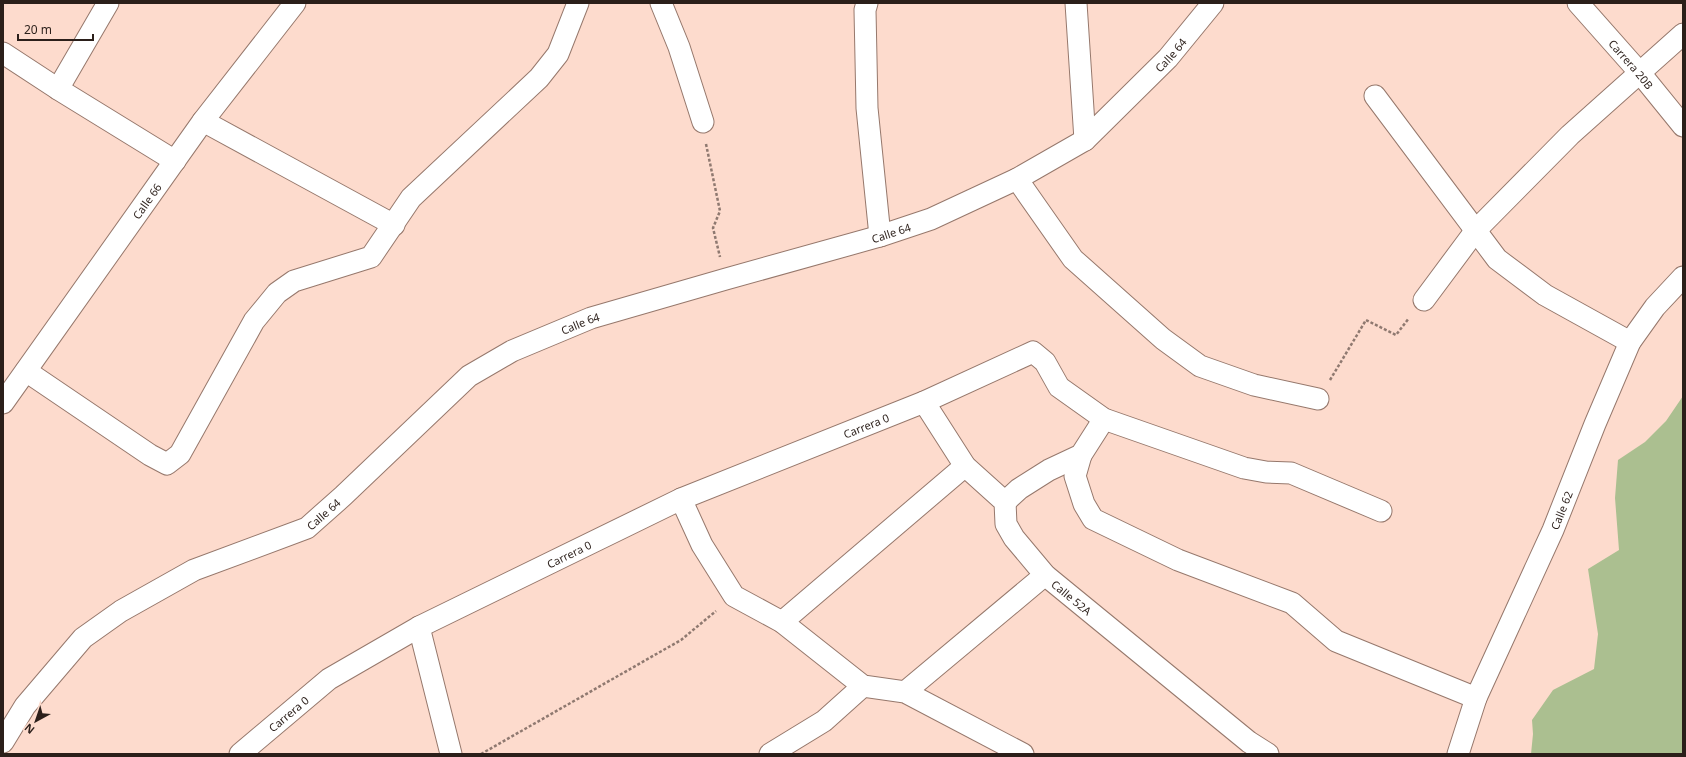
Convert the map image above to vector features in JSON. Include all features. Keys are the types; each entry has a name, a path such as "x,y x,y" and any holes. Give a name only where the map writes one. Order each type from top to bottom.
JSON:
{"street":[{"path":"58,89 108,3"},
{"name":"Calle 66","path":"3,403 203,121 295,3"},
{"path":"26,371 150,455 167,464 180,454 254,322 277,293 294,280 371,258 411,198 540,78 558,54 578,3"},
{"path":"661,3 678,47 703,122"},
{"path":"867,3 865,10 867,108 880,236"},
{"path":"1076,3 1085,140"},
{"name":"Calle 64","path":"3,742 25,706 83,638 121,611 194,570 307,528 343,496 469,376 512,351 591,318 880,236 931,219 1017,179 1085,140 1168,58 1213,3"},
{"name":"Carrera 20B","path":"1578,3 1640,73 1683,126"},
{"path":"1424,300 1476,230 1570,135 1683,34"},
{"path":"3,53 58,89 175,161"},
{"path":"1375,96 1497,259 1545,295 1630,342"},
{"path":"203,121 394,225"},
{"path":"1017,179 1073,259 1163,339 1200,366 1254,385 1318,399"},
{"name":"Calle 62","path":"1458,754 1476,698 1553,530 1595,424 1630,342 1655,307 1683,278"},
{"name":"Carrera 0","path":"240,754 329,679 419,626 681,499 924,402 1033,352 1045,362 1059,387 1104,419"},
{"path":"924,402 965,466 1005,502 1019,489 1049,470 1082,455"},
{"path":"1381,511 1291,473 1266,472 1244,468 1104,419 1082,455 1075,476 1084,504 1093,519 1178,560 1292,603 1336,641 1476,698"},
{"path":"782,622 965,466"},
{"path":"681,499 702,545 734,596 782,622 863,686 905,692 1023,754"},
{"name":"Calle 52A","path":"1005,502 1006,524 1014,538 1044,575 1244,748 1268,754"},
{"path":"905,692 1044,575"},
{"path":"419,626 451,754"},
{"path":"770,754 824,721 863,686"}],"path":[{"path":"703,122 707,156 713,172 720,211 713,228 726,279"},
{"path":"1318,399 1366,320 1396,335 1424,300"},
{"path":"482,754 681,640 734,596"}],"green space":[{"path":"1683,396 1683,754 1531,754 1533,734 1532,720 1553,690 1594,669 1598,634 1588,569 1619,550 1615,498 1618,460 1645,442 1666,421"}]}
